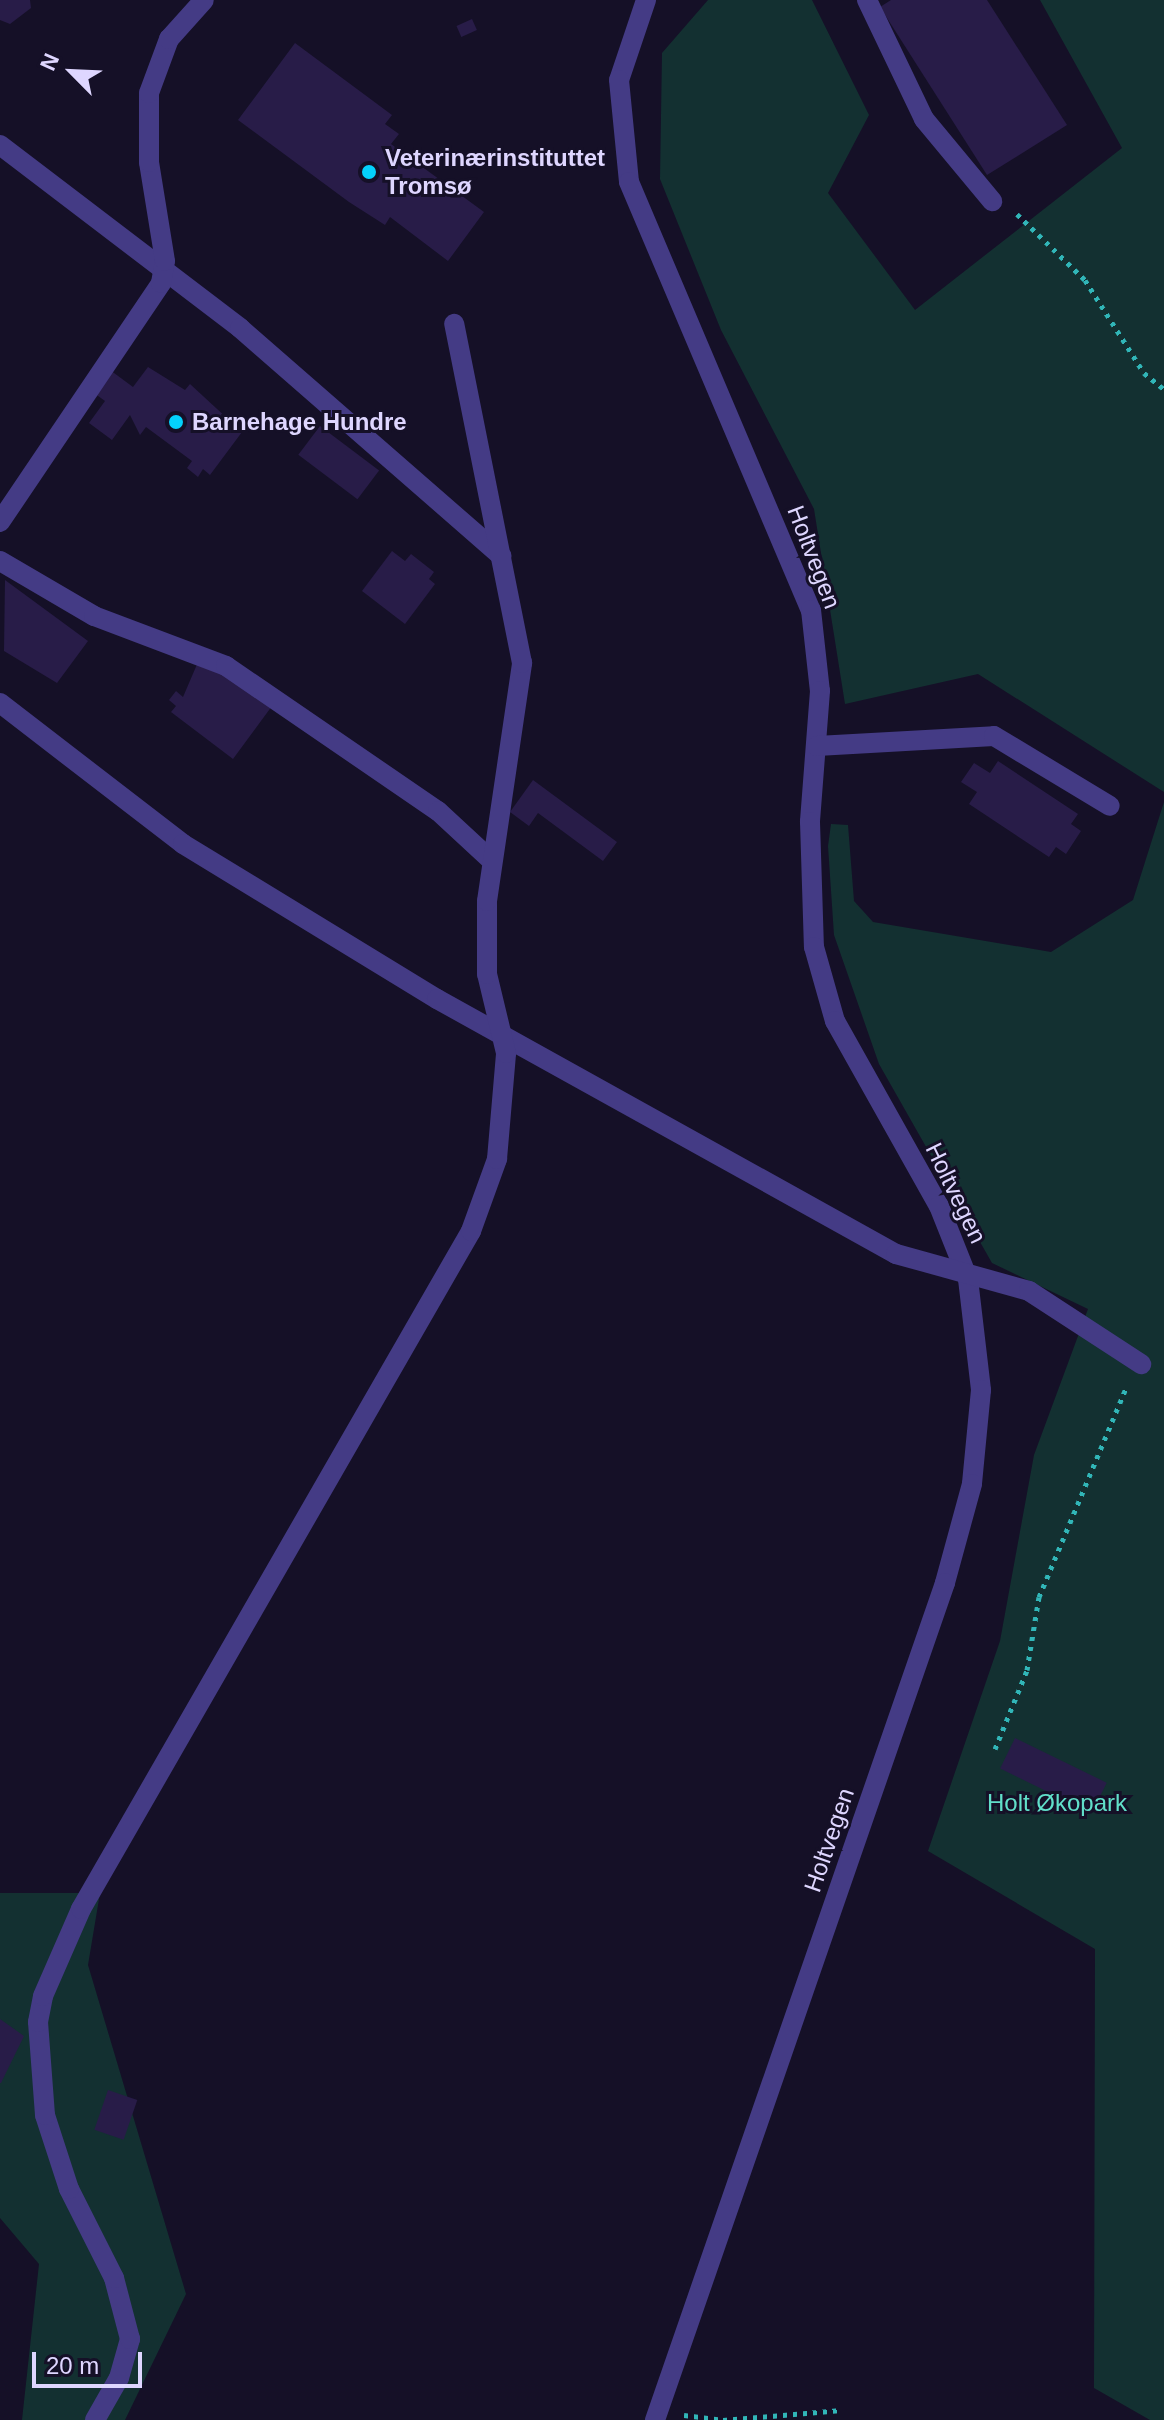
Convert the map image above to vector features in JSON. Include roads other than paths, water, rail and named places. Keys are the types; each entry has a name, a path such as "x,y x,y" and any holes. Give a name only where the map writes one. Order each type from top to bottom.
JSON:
{"street":[{"path":"0,522 161,283 164,267 149,93 169,39 204,0"},
{"name":"Holtvegen","path":"646,0 619,80 626,170 811,610 820,691 809,910 824,989 857,1068 939,1206 968,1279 981,1412 954,1552 658,2415"},
{"path":"867,0 924,119 992,201"},
{"path":"0,145 164,267 501,556"},
{"path":"95,2420 119,2378 130,2339 114,2278 67,2183 45,2115 38,2049 43,1996 81,1909 471,1231 502,1125 500,1031 487,974 492,861 523,685 501,556 454,324"},
{"path":"0,561 94,616 226,666 438,811 492,861"},
{"path":"0,703 183,844 500,1031 896,1254 968,1279 1029,1291 1141,1364"},
{"path":"817,746 994,736 1110,806"}],"place":[{"name":"Veterinærinstituttet Tromsø","path":"369,172"},
{"name":"Barnehage Hundre","path":"176,422"}],"park label":[{"name":"Holt Økopark","path":"1057,1803"}]}
